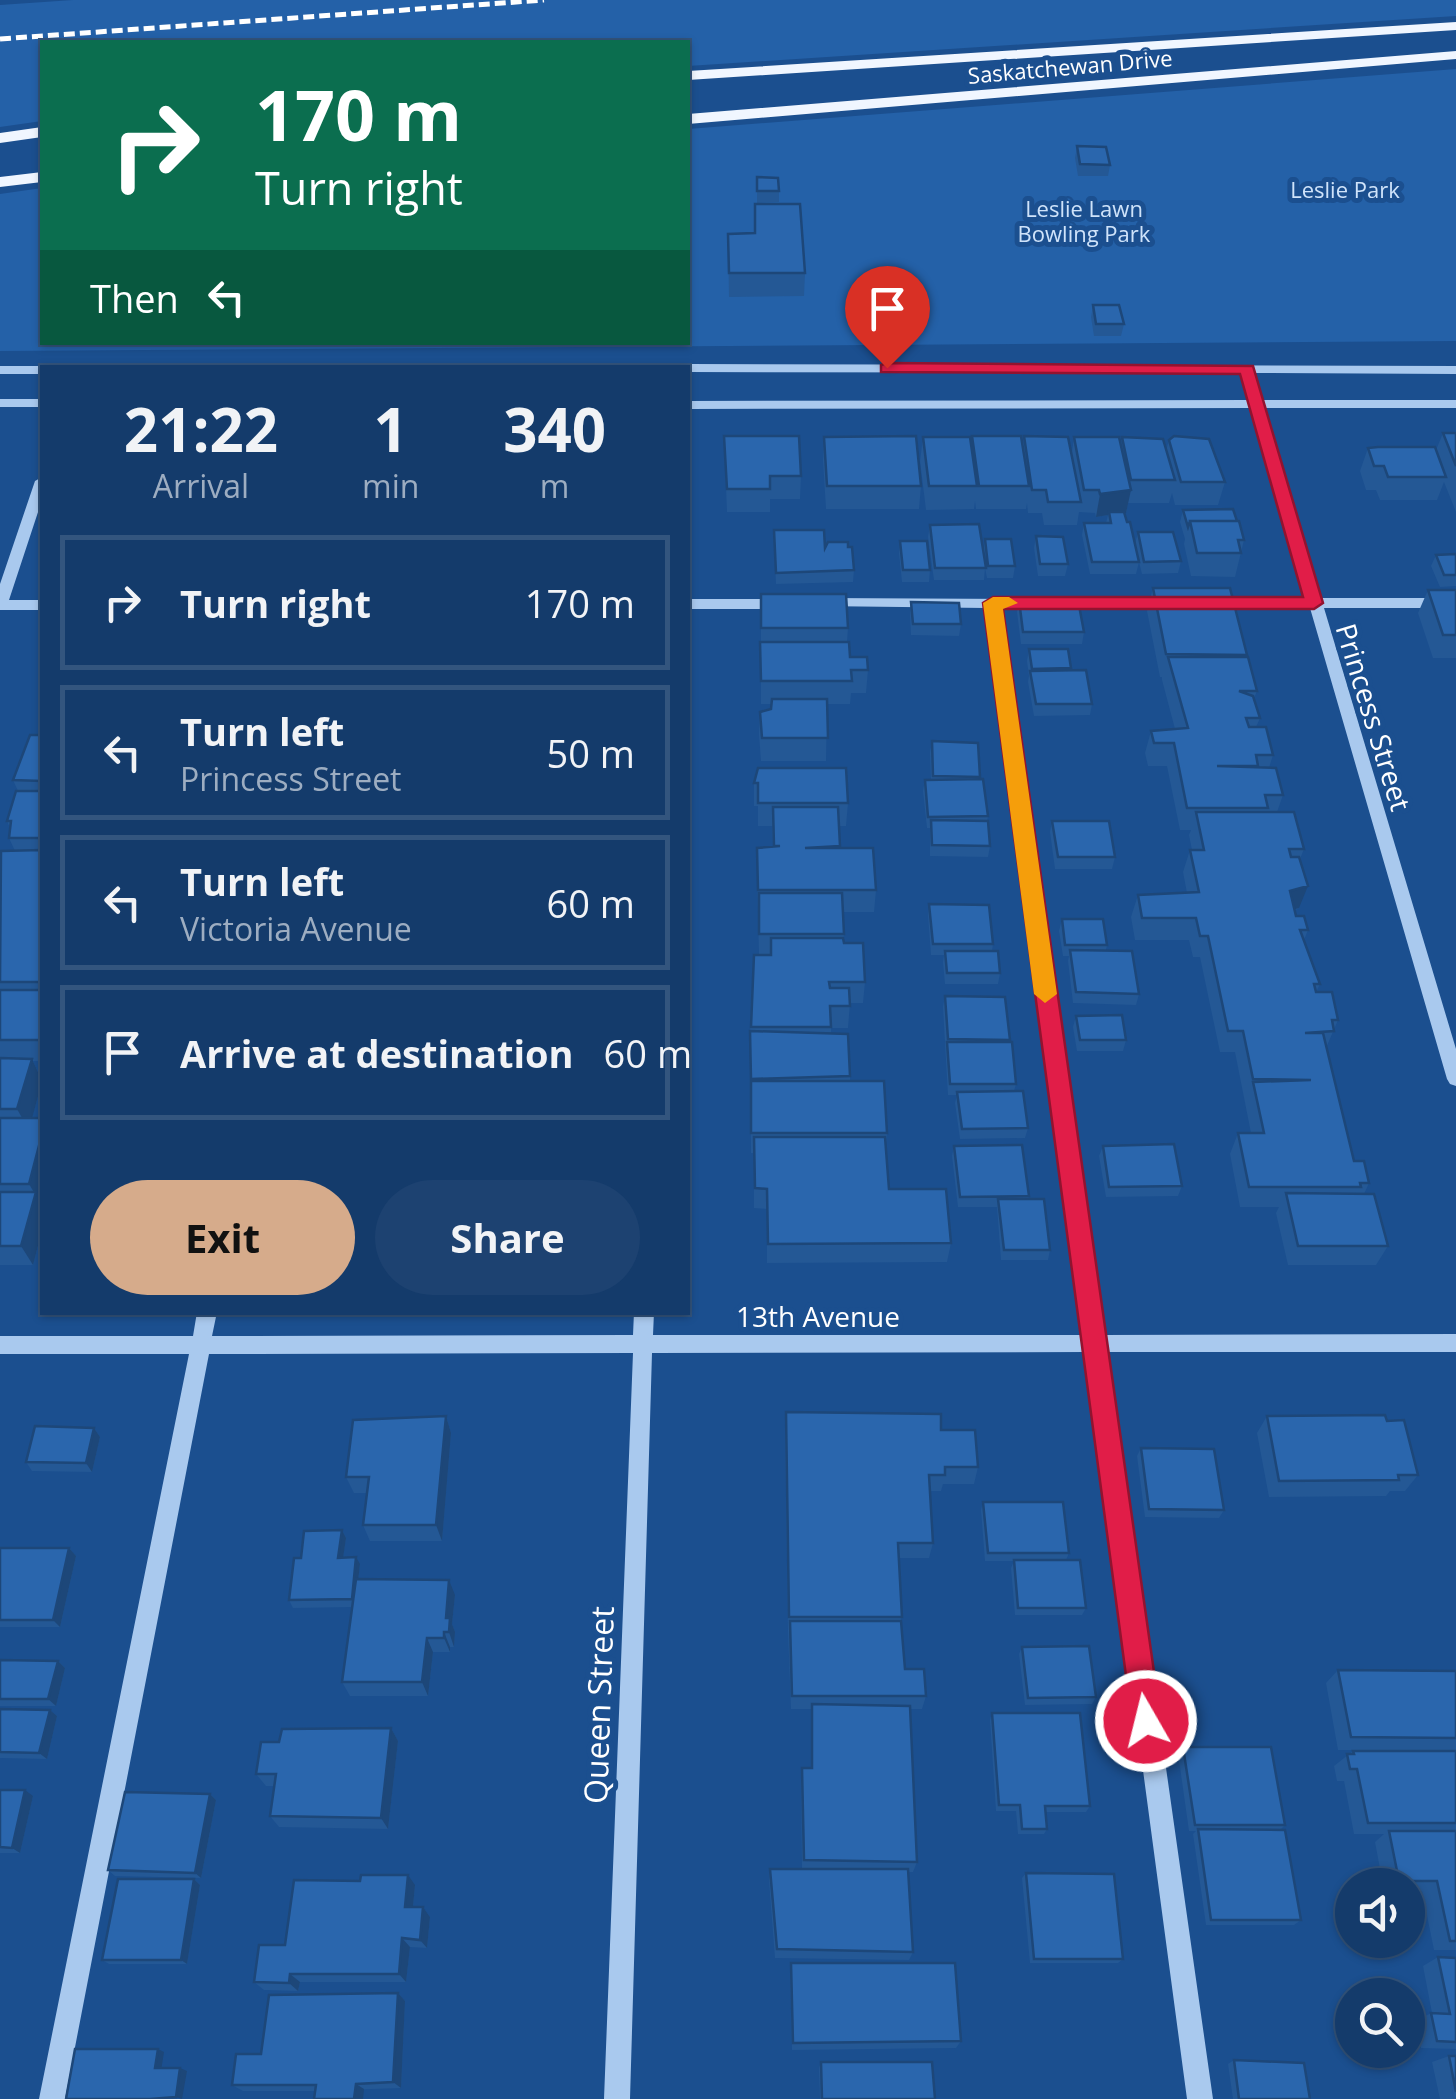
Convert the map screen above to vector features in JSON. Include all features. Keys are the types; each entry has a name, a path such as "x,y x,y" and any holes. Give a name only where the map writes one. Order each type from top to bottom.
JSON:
{"main road":[{"name":"Saskatchewan Drive","path":"690,76 1456,26"},
{"name":"Saskatchewan Drive","path":"690,120 1456,55"},
{"path":"0,138 40,132"},
{"path":"0,182 40,177"}],"street":[{"path":"690,368 1456,370"},
{"name":"Princess Street","path":"1247,369 1456,1079"},
{"path":"0,370 40,370"},
{"path":"0,404 40,403"},
{"path":"690,405 1456,404"},
{"path":"40,487 0,605 40,604"},
{"path":"1201,603 1456,602"},
{"path":"993,603 1200,2099"},
{"path":"690,604 1182,603"},
{"path":"52,2099 206,1315"},
{"name":"Queen Street","path":"617,2099 644,1315"},
{"name":"13th Avenue","path":"0,1344 1456,1343"}],"green space":[{"path":"73,0 1456,0 1456,16 690,66 690,40 40,40 40,121 0,127 0,5"},
{"name":"Leslie Lawn Bowling Park","path":"1456,69 1456,341 0,351 0,194 40,188 40,345 690,345 690,129"}],"building":[{"path":"1077,146 1106,147 1110,165 1080,164"},
{"path":"757,177 778,178 779,191 757,191"},
{"path":"755,204 800,204 805,273 729,273 728,234 755,233"},
{"path":"1093,305 1119,305 1124,324 1096,324"},
{"path":"1443,433 1456,433 1456,466"},
{"path":"724,436 799,436 801,476 770,476 770,489 727,489"},
{"path":"916,436 921,486 827,486 824,437"},
{"path":"972,436 1021,436 1029,486 979,486"},
{"path":"1024,436 1068,437 1081,502 1048,502 1046,490 1032,490"},
{"path":"1174,436 1209,439 1225,482 1181,482 1169,440"},
{"path":"923,437 970,437 977,486 929,486"},
{"path":"1074,437 1119,437 1131,490 1100,494 1099,490 1084,490"},
{"path":"1122,437 1163,439 1175,480 1131,480"},
{"path":"1435,447 1446,477 1388,477 1384,466 1374,466 1368,448"},
{"path":"1233,509 1237,521 1190,521 1188,527 1183,510"},
{"path":"1109,512 1124,512 1130,522 1139,562 1092,562 1084,523 1111,523"},
{"path":"1190,521 1239,521 1244,540 1238,540 1241,553 1197,553"},
{"path":"979,524 986,568 935,568 930,525"},
{"path":"774,530 824,530 825,548 828,542 848,542 854,570 776,573"},
{"path":"1138,532 1173,532 1181,561 1144,562"},
{"path":"1036,536 1063,537 1068,564 1040,564"},
{"path":"985,539 1011,539 1015,566 988,566"},
{"path":"900,541 927,541 930,570 903,570"},
{"path":"1456,554 1456,575 1444,575 1436,555"},
{"path":"1153,588 1230,588 1247,655 1166,654"},
{"path":"1428,590 1456,590 1456,635 1443,635"},
{"path":"761,594 846,594 848,628 761,628"},
{"path":"1019,600 1078,600 1084,632 1023,632"},
{"path":"911,602 959,603 961,624 913,624"},
{"path":"760,642 849,642 850,657 867,657 868,670 851,670 852,681 761,681"},
{"path":"1029,649 1068,649 1071,668 1032,669"},
{"path":"1168,657 1248,657 1257,691 1239,691 1253,696 1260,718 1246,718 1249,727 1266,727 1273,755 1256,755 1258,766 1217,766 1276,768 1283,795 1265,795 1268,808 1187,808 1174,743 1154,743 1151,731 1188,728"},
{"path":"1086,670 1092,704 1036,704 1030,671"},
{"path":"772,699 827,699 828,738 762,738 760,712 771,709"},
{"path":"30,735 40,735 40,781 13,780"},
{"path":"932,741 978,743 980,777 933,776"},
{"path":"758,768 846,768 848,803 758,803 758,783 754,783"},
{"path":"983,779 988,816 928,817 925,780"},
{"path":"16,791 40,791 40,838 9,838 11,821 7,821"},
{"path":"773,807 838,807 840,846 805,848 873,848 876,890 758,890 757,848 780,846 774,846"},
{"path":"1196,812 1294,812 1304,849 1289,849 1291,857 1299,857 1308,886 1290,891 1296,916 1304,916 1308,930 1300,930 1320,984 1314,984 1316,992 1332,992 1338,1020 1332,1020 1334,1031 1305,1033 1323,1033 1354,1161 1364,1161 1369,1183 1360,1183 1361,1187 1249,1187 1238,1133 1264,1133 1253,1082 1311,1080 1253,1079 1243,1031 1228,1031 1208,936 1200,936 1196,918 1142,918 1138,895 1199,892 1190,850 1204,850"},
{"path":"931,820 988,821 990,846 932,845"},
{"path":"1052,821 1109,821 1115,857 1058,857"},
{"path":"40,850 40,982 0,982 1,851"},
{"path":"759,893 842,893 844,934 759,934"},
{"path":"929,904 989,905 993,944 933,944"},
{"path":"1062,919 1103,919 1107,945 1065,945"},
{"path":"771,938 843,938 844,943 863,943 865,982 829,982 830,988 849,988 850,1006 830,1006 831,1027 751,1027 754,955 771,955"},
{"path":"1070,950 1132,951 1139,994 1076,992"},
{"path":"945,951 998,951 1000,973 947,973"},
{"path":"0,990 40,990 40,1040 0,1040"},
{"path":"945,996 1005,997 1010,1040 948,1039"},
{"path":"1122,1015 1126,1040 1080,1040 1076,1016"},
{"path":"750,1031 848,1034 850,1076 751,1079"},
{"path":"947,1042 1012,1042 1016,1084 950,1084"},
{"path":"0,1058 32,1059 17,1109 0,1109"},
{"path":"751,1081 884,1081 887,1133 751,1133"},
{"path":"1023,1091 1028,1128 962,1129 957,1092"},
{"path":"0,1118 40,1118 40,1142 29,1184 0,1184"},
{"path":"754,1137 885,1137 889,1189 946,1189 951,1243 768,1244 767,1189 755,1188"},
{"path":"1174,1144 1182,1186 1109,1187 1103,1146"},
{"path":"1022,1145 1029,1196 960,1197 954,1146"},
{"path":"0,1192 36,1192 21,1246 0,1246"},
{"path":"1286,1193 1374,1194 1388,1246 1298,1246"},
{"path":"998,1199 1044,1199 1050,1250 1004,1250"},
{"path":"786,1412 941,1414 941,1430 975,1430 978,1467 945,1467 945,1475 929,1475 933,1543 898,1543 902,1617 789,1617"},
{"path":"1385,1415 1387,1421 1404,1420 1418,1475 1398,1475 1399,1480 1279,1481 1267,1416"},
{"path":"446,1416 436,1525 363,1525 369,1477 346,1477 353,1420"},
{"path":"35,1426 94,1428 86,1463 26,1462"},
{"path":"1141,1448 1214,1449 1224,1510 1149,1509"},
{"path":"983,1502 1063,1502 1069,1553 988,1553"},
{"path":"342,1530 338,1558 356,1557 352,1599 289,1600 294,1558 301,1558 304,1531"},
{"path":"0,1548 69,1548 53,1620 0,1620"},
{"path":"1014,1560 1080,1560 1086,1608 1018,1608"},
{"path":"356,1579 449,1580 449,1632 444,1632 444,1638 427,1638 422,1682 342,1682"},
{"path":"790,1621 901,1621 905,1669 924,1669 926,1696 792,1696"},
{"path":"1089,1646 1096,1697 1028,1698 1022,1647"},
{"path":"0,1660 58,1661 48,1699 0,1699"},
{"path":"1338,1670 1456,1671 1456,1738 1351,1737"},
{"path":"812,1704 910,1706 917,1862 804,1860 802,1768 812,1768"},
{"path":"0,1709 50,1710 39,1753 0,1752"},
{"path":"992,1713 1080,1713 1090,1806 1045,1806 1047,1829 1022,1829 1020,1805 999,1805"},
{"path":"391,1728 381,1818 270,1816 276,1774 256,1774 261,1742 279,1742 282,1729"},
{"path":"1183,1747 1271,1747 1285,1825 1195,1825"},
{"path":"1353,1751 1456,1751 1456,1823 1368,1823 1357,1769 1350,1769 1347,1754 1354,1754"},
{"path":"0,1790 25,1790 12,1848 0,1847"},
{"path":"125,1792 210,1794 195,1873 108,1870"},
{"path":"1198,1829 1285,1830 1301,1920 1211,1920"},
{"path":"1389,1831 1456,1831 1456,1941 1450,1941 1437,1881 1425,1881 1425,1868 1396,1868"},
{"path":"770,1869 908,1869 913,1952 777,1949"},
{"path":"1026,1873 1114,1874 1123,1959 1034,1959"},
{"path":"361,1875 408,1875 405,1907 423,1907 420,1940 402,1938 399,1974 290,1974 289,1983 254,1982 259,1945 285,1945 294,1880 360,1881"},
{"path":"118,1879 194,1879 181,1960 102,1960"},
{"path":"1438,1957 1456,1958 1456,2042 1437,2041 1431,2013 1450,2014"},
{"path":"791,1963 955,1963 961,2041 793,2043"},
{"path":"398,1993 393,2082 356,2084 354,2099 314,2099 316,2085 232,2085 236,2054 261,2054 269,1995"},
{"path":"75,2049 158,2049 155,2068 180,2068 176,2097 66,2099"},
{"path":"1449,2056 1456,2056 1456,2092"},
{"path":"1234,2060 1304,2063 1310,2099 1239,2099"},
{"path":"821,2062 932,2062 935,2099 822,2099"}],"railway":[{"path":"0,39 544,0"}],"slow traffic":[{"path":"1009,603 993,603 1045,994"}],"route":[{"path":"887,368 1247,369 1314,603 993,603 1146,1721"}],"park label":[{"name":"Leslie Park","path":"1345,189"}]}
